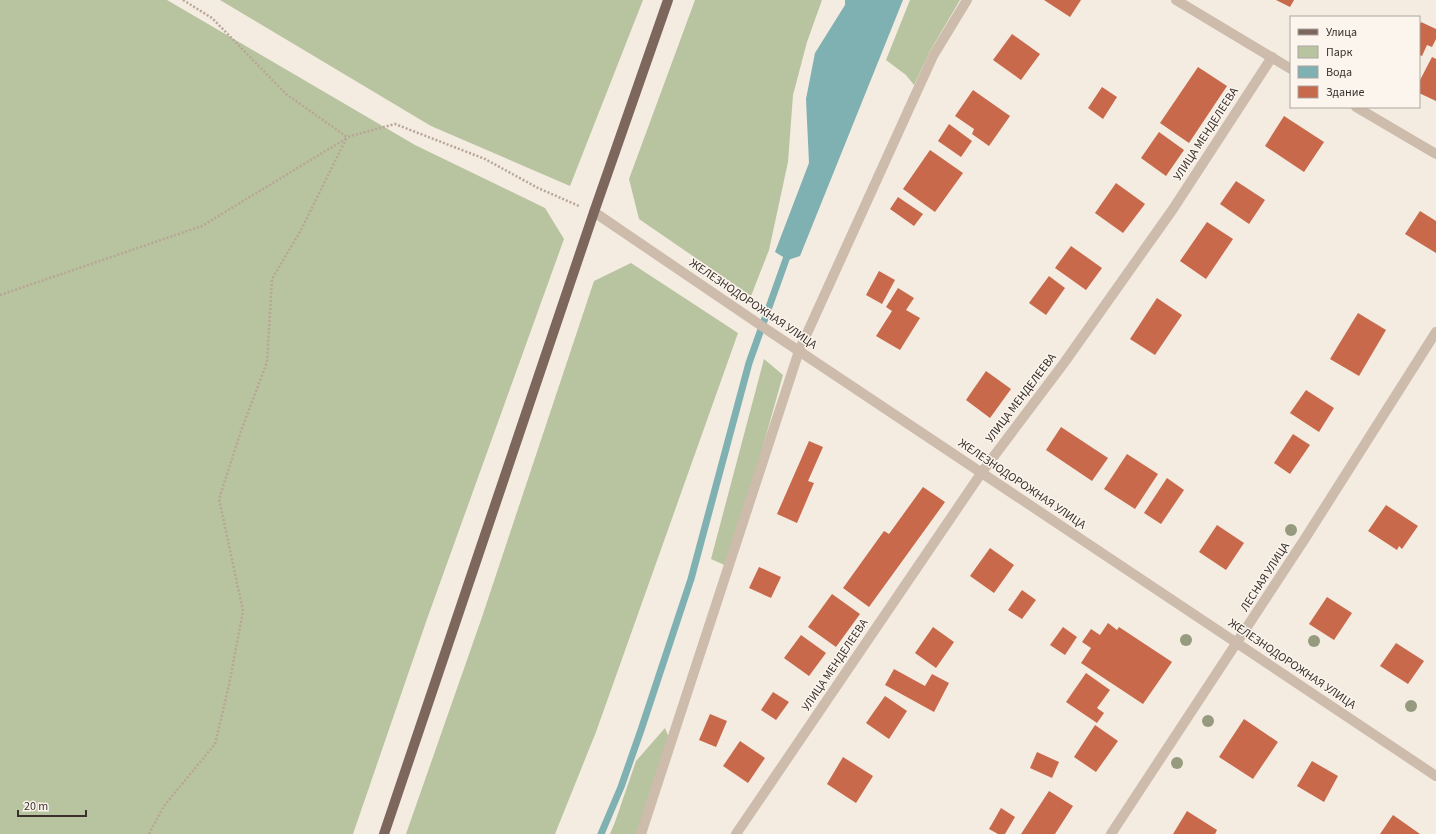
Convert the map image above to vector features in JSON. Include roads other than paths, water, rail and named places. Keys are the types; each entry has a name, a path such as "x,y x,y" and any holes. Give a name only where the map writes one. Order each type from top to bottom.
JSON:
{"main road":[{"path":"384,834 594,212 668,0"}],"street":[{"path":"641,834 799,351 933,56 966,0"},
{"path":"1179,1 1290,68"},
{"name":"УЛИЦА МЕНДЕЛЕЕВА","path":"736,834 982,472 1064,363 1173,209 1272,57"},
{"path":"1358,108 1436,154"},
{"name":"ЖЕЛЕЗНОДОРОЖНАЯ УЛИЦА","path":"594,212 772,333 1436,776"},
{"name":"ЛЕСНАЯ УЛИЦА","path":"1111,834 1237,643 1436,332"}],"water":[{"path":"845,0 903,0 800,256 788,260 775,252 809,163 806,99 815,53 845,5"}],"waterway":[{"path":"601,834 621,787 691,579 749,363 789,251"}]}
